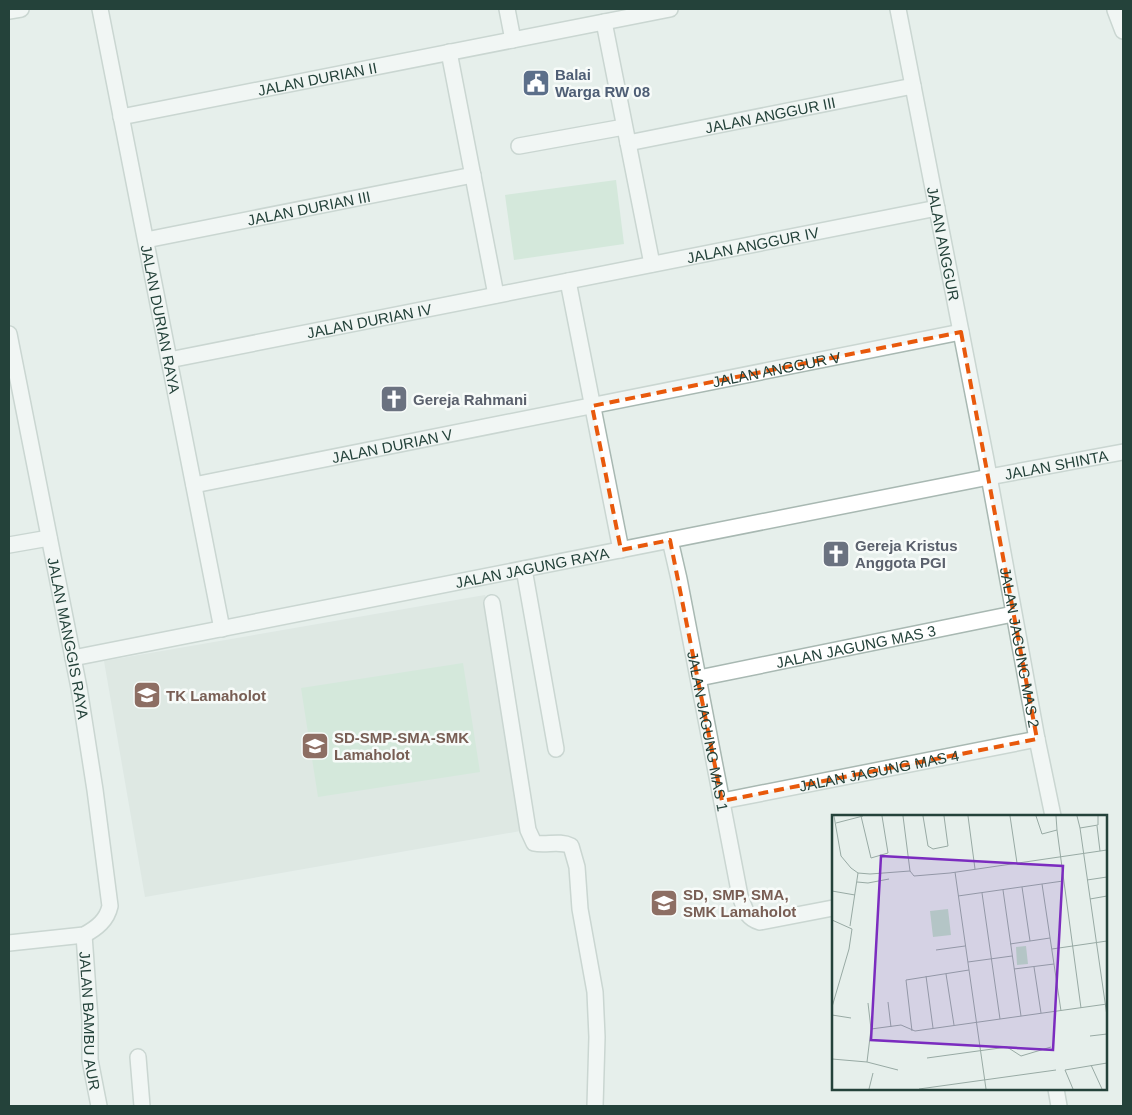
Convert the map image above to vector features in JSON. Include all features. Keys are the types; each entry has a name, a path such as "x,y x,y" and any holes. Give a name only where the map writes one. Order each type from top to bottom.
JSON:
{"street":[{"path":"9,11 21,9"},
{"name":"JALAN DURIAN RAYA","path":"100,9 222,629"},
{"path":"507,9 513,40"},
{"name":"JALAN DURIAN II","path":"121,118 670,9"},
{"name":"JALAN ANGGUR","path":"898,9 989,477"},
{"path":"1115,10 1123,31"},
{"path":"604,22 652,264"},
{"path":"449,52 496,295"},
{"name":"JALAN ANGGUR III","path":"628,143 913,86"},
{"path":"519,146 624,127"},
{"name":"JALAN DURIAN III","path":"146,240 473,175"},
{"name":"JALAN ANGGUR IV","path":"568,281 937,208"},
{"path":"568,281 620,550"},
{"name":"JALAN DURIAN IV","path":"169,360 568,281"},
{"name":"JALAN ANGGUR V","path":"592,406 961,332"},
{"name":"JALAN MANGGIS RAYA","path":"9,334 79,688 94,781 110,906 109,912 95,930 84,935"},
{"name":"JALAN DURIAN V","path":"194,485 592,406"},
{"name":"JALAN SHINTA","path":"989,477 1123,452"},
{"name":"JALAN JAGUNG RAYA","path":"73,658 989,477"},
{"name":"JALAN JAGUNG MAS 2","path":"989,477 1013,614 1053,815"},
{"path":"9,546 49,538"},
{"name":"JALAN JAGUNG MAS 1","path":"670,540 699,678 740,896 746,912 752,920 760,922 832,908"},
{"path":"524,569 556,749"},
{"path":"492,603 528,830 534,843 567,844 571,846 577,867 580,909 595,992 597,1037 595,1106"},
{"name":"JALAN JAGUNG MAS 3","path":"699,678 1013,614"},
{"name":"JALAN JAGUNG MAS 4","path":"722,800 1037,739"},
{"path":"9,943 84,935"},
{"name":"JALAN BAMBU AUR","path":"84,935 90,1019 90,1060 99,1106"},
{"path":"138,1057 142,1106"},
{"path":"1056,1090 1059,1106"}],"highlighted area":[{"path":"961,332 1037,739 722,801 670,540 621,550 592,406"}],"shaded area":[{"name":"SD-SMP-SMA-SMK Lamaholot","path":"485,595 488,601 526,830 145,897 104,661"}],"green space":[{"path":"616,180 624,244 514,260 505,195"},
{"path":"463,663 480,772 318,797 301,688"}],"place":[{"name":"Balai Warga RW 08","path":"536,83"},
{"name":"Gereja Rahmani","path":"394,399"},
{"name":"Gereja Kristus Anggota PGI","path":"836,554"},
{"name":"TK Lamaholot","path":"147,695"},
{"name":"SD-SMP-SMA-SMK Lamaholot","path":"315,746"},
{"name":"SD, SMP, SMA, SMK Lamaholot","path":"664,903"}]}
